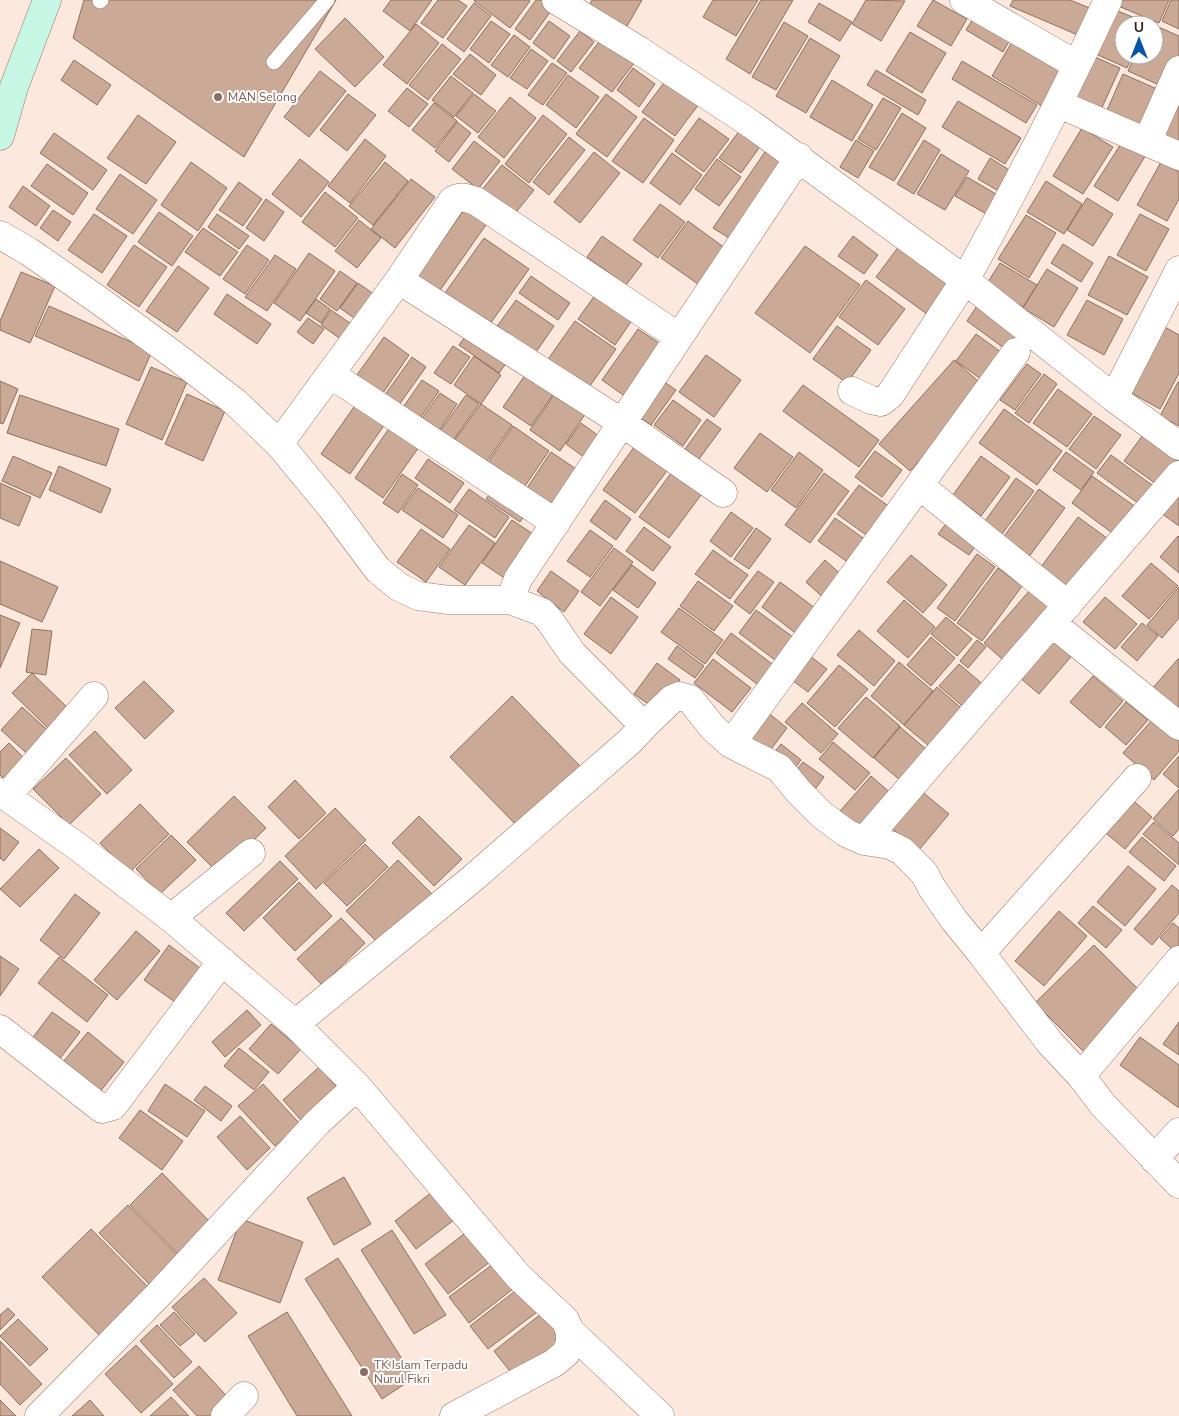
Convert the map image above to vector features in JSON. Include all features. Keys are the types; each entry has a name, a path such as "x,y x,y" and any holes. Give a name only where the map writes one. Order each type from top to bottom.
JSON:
{"street":[{"path":"0,136 7,86 47,0"},
{"path":"556,0 702,91 798,157 965,280 1114,398 1179,446"},
{"path":"964,0 1078,65"},
{"path":"852,391 871,400 881,402 890,395 965,280 1014,192 1059,104 1108,0"},
{"path":"1147,142 1179,70"},
{"path":"1059,104 1179,156"},
{"path":"510,600 518,579 798,157"},
{"path":"279,444 399,280 452,201 458,197 466,197 476,202 679,337"},
{"path":"0,235 28,251 174,354 235,402 279,444 320,492 378,570 399,587 418,596 449,600 510,600 542,612 572,653 644,726"},
{"path":"1114,398 1179,270"},
{"path":"399,280 621,422 723,493"},
{"path":"732,744 1016,352"},
{"path":"330,374 556,522"},
{"path":"864,841 1179,475"},
{"path":"920,486 1179,726"},
{"path":"94,696 3,794 78,846 171,918 295,1024 357,1086 518,1276 565,1320 570,1331 660,1416"},
{"path":"295,1024 528,830 630,741 672,699 678,696 685,697 690,699 713,728 732,744 779,768 798,792 822,815 846,833 864,841 890,845 902,851 924,873 954,920 982,953 1050,1043 1081,1076 1103,1105 1179,1184"},
{"path":"982,953 1138,778"},
{"path":"171,918 251,853"},
{"path":"1081,1076 1179,960"},
{"path":"0,1029 102,1109 113,1106 222,961"},
{"path":"38,1416 161,1292 318,1122 357,1086"},
{"path":"1154,1159 1179,1132"},
{"path":"454,1416 554,1364 566,1353 570,1343 570,1331"},
{"path":"225,1416 244,1396"}],"lane":[{"path":"274,62 327,0"}],"building":[{"name":"MAN Selong","path":"84,0 336,0 244,157 73,38"},
{"path":"391,0 432,0 410,31 383,11"},
{"path":"438,0 458,0 467,6 443,38 421,23"},
{"path":"475,0 529,0 530,1 510,28"},
{"path":"536,0 541,0 553,8 530,40 515,29"},
{"path":"592,0 642,0 623,33 586,11"},
{"path":"713,0 758,0 736,36 703,17"},
{"path":"761,0 793,0 750,74 726,59"},
{"path":"866,0 905,1 881,41 852,24"},
{"path":"933,0 967,19 951,46 917,26"},
{"path":"1013,0 1070,0 1092,9 1080,36 1010,6"},
{"path":"1112,0 1169,0 1162,15 1140,15 1111,3"},
{"path":"1171,0 1179,0 1179,29 1164,22 1164,16"},
{"path":"474,3 491,16 464,52 447,39"},
{"path":"819,3 852,22 840,41 808,22"},
{"path":"1108,7 1128,15 1114,15 1114,62 1089,51"},
{"path":"976,14 1012,36 1003,52 966,30"},
{"path":"345,18 384,57 355,87 315,49"},
{"path":"491,21 510,34 489,63 470,49"},
{"path":"549,21 570,36 554,59 533,43"},
{"path":"784,22 808,36 776,90 752,77"},
{"path":"416,24 439,43 407,84 383,65"},
{"path":"1164,29 1179,36 1179,63 1168,89 1128,71 1131,65 1164,65"},
{"path":"580,31 594,42 571,72 557,61"},
{"path":"910,32 946,53 922,93 886,71"},
{"path":"514,35 530,47 508,77 491,65"},
{"path":"1016,35 1067,65 1042,106 992,76"},
{"path":"602,38 635,62 612,92 579,68"},
{"path":"810,38 840,56 806,113 776,96"},
{"path":"442,44 461,59 428,100 409,85"},
{"path":"531,49 548,61 527,89 510,78"},
{"path":"470,54 496,75 481,95 453,74"},
{"path":"1088,54 1120,68 1099,114 1068,100"},
{"path":"74,60 111,85 97,105 61,80"},
{"path":"962,61 1037,105 1026,123 952,79"},
{"path":"552,63 567,73 543,105 528,95"},
{"path":"633,68 655,84 639,107 617,90"},
{"path":"876,70 926,100 918,115 867,85"},
{"path":"320,71 346,91 309,137 284,117"},
{"path":"1123,74 1164,92 1146,134 1104,117"},
{"path":"568,75 599,97 576,128 546,105"},
{"path":"451,76 473,93 454,117 432,100"},
{"path":"669,76 702,100 675,136 642,112"},
{"path":"832,80 873,105 852,141 810,117"},
{"path":"407,88 428,104 409,127 388,111"},
{"path":"1179,92 1179,148 1153,137"},
{"path":"348,94 376,115 347,151 320,130"},
{"path":"474,94 496,111 478,133 456,116"},
{"path":"606,94 637,117 607,157 576,134"},
{"path":"510,97 536,118 504,158 478,137"},
{"path":"883,98 901,108 876,150 858,139"},
{"path":"958,101 1021,138 1005,164 942,127"},
{"path":"434,103 457,121 435,148 412,130"},
{"path":"902,113 926,128 894,181 869,167"},
{"path":"138,115 176,142 146,184 107,158"},
{"path":"543,115 567,134 529,183 505,164"},
{"path":"644,118 674,140 643,183 612,161"},
{"path":"699,118 729,139 704,172 675,151"},
{"path":"457,122 471,133 449,162 435,151"},
{"path":"743,126 764,141 741,173 719,158"},
{"path":"1082,128 1113,147 1083,194 1053,176"},
{"path":"54,133 107,170 93,190 40,153"},
{"path":"569,137 585,150 549,195 533,182"},
{"path":"365,139 386,156 350,203 328,186"},
{"path":"1124,139 1147,153 1118,201 1094,186"},
{"path":"856,140 874,151 858,178 840,167"},
{"path":"924,140 940,150 914,194 897,184"},
{"path":"474,141 500,161 478,189 452,169"},
{"path":"767,149 783,160 729,238 713,228"},
{"path":"594,152 620,173 580,223 554,202"},
{"path":"672,153 702,175 680,205 650,183"},
{"path":"941,154 969,171 945,210 917,194"},
{"path":"990,158 1019,176 1007,196 978,179"},
{"path":"300,159 329,182 301,217 272,194"},
{"path":"717,159 741,177 719,206 695,189"},
{"path":"191,162 227,188 198,231 161,205"},
{"path":"385,162 408,181 373,225 349,206"},
{"path":"1161,162 1179,172 1179,199 1167,221 1137,205"},
{"path":"47,164 88,193 73,215 31,186"},
{"path":"502,165 534,190 513,216 481,191"},
{"path":"120,174 157,200 133,234 96,209"},
{"path":"967,177 1008,201 997,220 955,196"},
{"path":"411,179 435,197 395,248 371,229"},
{"path":"1046,181 1082,204 1064,234 1027,212"},
{"path":"239,182 262,199 243,226 219,210"},
{"path":"23,186 50,206 36,226 9,207"},
{"path":"325,192 358,218 335,247 302,222"},
{"path":"1087,198 1113,214 1093,246 1067,230"},
{"path":"266,199 284,212 264,241 246,228"},
{"path":"468,204 490,219 434,299 412,284"},
{"path":"660,204 685,222 658,258 633,240"},
{"path":"53,210 71,222 58,241 40,228"},
{"path":"159,212 193,236 172,266 138,242"},
{"path":"94,214 127,236 102,273 68,250"},
{"path":"217,214 249,236 239,249 208,227"},
{"path":"1140,214 1169,229 1146,271 1117,255"},
{"path":"1026,215 1056,233 1029,278 998,259"},
{"path":"359,220 381,238 357,268 335,251"},
{"path":"688,221 725,248 698,284 661,258"},
{"path":"203,228 238,252 220,276 185,252"},
{"path":"602,236 642,264 626,285 587,257"},
{"path":"853,236 878,255 864,274 838,256"},
{"path":"484,238 529,269 490,324 445,293"},
{"path":"902,242 957,282 931,317 876,277"},
{"path":"1063,244 1093,263 1081,282 1051,263"},
{"path":"134,245 167,267 139,307 107,285"},
{"path":"247,245 269,260 245,294 223,279"},
{"path":"805,246 860,285 810,353 755,313"},
{"path":"309,253 335,271 300,321 274,303"},
{"path":"275,255 296,269 267,311 245,297"},
{"path":"1109,256 1148,277 1127,315 1088,295"},
{"path":"1000,263 1037,285 1023,307 986,285"},
{"path":"178,266 209,288 177,332 146,311"},
{"path":"1047,269 1078,288 1054,327 1023,308"},
{"path":"340,271 357,283 337,311 320,299"},
{"path":"21,272 55,286 30,343 0,330 0,321"},
{"path":"531,276 570,303 558,320 519,293"},
{"path":"866,280 905,309 878,345 839,317"},
{"path":"358,283 382,300 364,325 340,308"},
{"path":"598,291 635,316 615,345 578,319"},
{"path":"227,294 271,324 257,344 214,314"},
{"path":"316,299 330,309 321,323 306,313"},
{"path":"516,300 554,326 534,355 496,328"},
{"path":"981,300 1023,330 1008,351 967,321"},
{"path":"1087,300 1123,319 1104,355 1067,335"},
{"path":"49,306 152,351 139,381 35,336"},
{"path":"331,310 360,330 349,345 321,325"},
{"path":"308,318 324,329 313,344 297,332"},
{"path":"575,321 616,349 587,390 546,362"},
{"path":"837,326 871,350 847,383 813,359"},
{"path":"1163,326 1179,335 1179,373 1160,409 1128,391"},
{"path":"472,327 512,355 499,373 459,345"},
{"path":"638,329 662,345 626,397 602,380"},
{"path":"976,334 1005,355 985,382 956,361"},
{"path":"384,337 409,355 383,393 357,375"},
{"path":"453,346 470,357 451,384 434,373"},
{"path":"706,355 741,380 714,417 679,392"},
{"path":"474,356 501,375 481,404 454,385"},
{"path":"412,357 426,367 396,409 382,399"},
{"path":"954,360 985,387 910,471 879,444"},
{"path":"1027,364 1041,374 1015,410 1000,400"},
{"path":"151,367 187,382 162,440 126,424"},
{"path":"530,368 558,387 531,426 503,407"},
{"path":"1044,374 1057,384 1029,423 1015,413"},
{"path":"657,377 676,390 651,425 632,412"},
{"path":"422,380 439,391 419,420 402,409"},
{"path":"0,381 18,389 3,424 0,423"},
{"path":"1179,382 1179,426 1160,416"},
{"path":"803,385 879,440 859,467 783,411"},
{"path":"560,386 590,407 560,451 530,430"},
{"path":"1058,389 1092,414 1067,447 1033,423"},
{"path":"440,393 457,404 438,432 421,420"},
{"path":"187,394 225,411 203,461 165,444"},
{"path":"20,395 119,429 106,466 7,433"},
{"path":"466,395 479,404 451,443 438,434"},
{"path":"673,400 701,420 683,446 654,425"},
{"path":"356,404 385,424 350,474 321,454"},
{"path":"481,404 512,425 485,464 453,442"},
{"path":"1004,409 1062,451 1037,485 979,443"},
{"path":"1094,416 1121,435 1096,469 1069,449"},
{"path":"707,419 721,429 699,459 685,449"},
{"path":"581,423 607,442 592,463 566,444"},
{"path":"513,426 549,451 523,489 487,464"},
{"path":"390,427 419,447 383,498 355,478"},
{"path":"1145,432 1179,458 1159,486 1124,461"},
{"path":"760,433 793,457 767,492 734,468"},
{"path":"637,443 670,467 635,513 603,490"},
{"path":"875,451 902,470 882,497 855,477"},
{"path":"551,452 585,475 558,514 525,491"},
{"path":"799,452 823,470 796,508 771,490"},
{"path":"1066,452 1094,472 1081,490 1053,470"},
{"path":"1111,455 1160,491 1146,509 1097,473"},
{"path":"13,456 52,473 40,498 2,481"},
{"path":"981,456 1010,477 981,516 953,495"},
{"path":"428,459 464,483 450,503 415,478"},
{"path":"59,466 111,489 101,513 49,490"},
{"path":"674,469 704,491 669,538 639,517"},
{"path":"824,473 849,491 810,543 785,525"},
{"path":"402,474 418,485 398,513 383,503"},
{"path":"1092,476 1140,510 1119,538 1072,503"},
{"path":"1016,478 1034,491 1002,534 985,521"},
{"path":"1179,479 1179,526 1157,510"},
{"path":"0,483 31,497 19,526 0,518"},
{"path":"496,485 530,508 520,522 486,499"},
{"path":"859,485 897,512 876,542 837,514"},
{"path":"418,488 458,515 443,538 402,510"},
{"path":"469,489 509,517 495,538 454,510"},
{"path":"1039,489 1065,508 1028,558 1002,539"},
{"path":"605,500 631,519 616,540 590,521"},
{"path":"731,512 753,528 731,557 710,541"},
{"path":"952,516 981,538 969,555 938,534"},
{"path":"1078,517 1111,541 1075,592 1041,567"},
{"path":"835,518 873,545 856,568 818,541"},
{"path":"512,520 542,540 512,583 482,563"},
{"path":"469,525 495,543 465,585 439,567"},
{"path":"644,527 671,547 653,571 626,551"},
{"path":"756,528 771,539 749,569 734,559"},
{"path":"421,529 450,549 426,582 397,562"},
{"path":"590,530 613,546 590,577 567,561"},
{"path":"1179,537 1179,573 1160,557"},
{"path":"614,548 633,562 600,606 581,592"},
{"path":"713,550 748,575 730,599 695,574"},
{"path":"977,554 995,567 955,621 937,608"},
{"path":"911,555 947,585 923,613 887,582"},
{"path":"825,560 846,579 827,601 806,582"},
{"path":"0,561 58,587 42,622 0,604"},
{"path":"1151,563 1178,586 1149,619 1122,596"},
{"path":"632,565 656,583 638,608 613,590"},
{"path":"998,568 1022,586 982,641 957,623"},
{"path":"551,571 579,591 564,612 537,591"},
{"path":"758,571 774,582 750,614 734,602"},
{"path":"698,581 733,606 714,631 680,606"},
{"path":"780,582 823,614 803,639 762,607"},
{"path":"1037,582 1063,604 1010,666 984,643"},
{"path":"1179,587 1179,618 1162,638 1147,625"},
{"path":"611,597 638,617 611,654 584,634"},
{"path":"1105,597 1137,624 1115,649 1083,622"},
{"path":"904,600 935,627 908,658 877,631"},
{"path":"679,608 723,640 705,664 661,632"},
{"path":"756,610 793,637 775,660 739,633"},
{"path":"0,615 20,623 0,668"},
{"path":"946,617 972,639 957,656 931,634"},
{"path":"1142,623 1158,636 1137,661 1121,647"},
{"path":"32,629 52,631 46,675 26,672"},
{"path":"859,630 895,661 874,686 837,655"},
{"path":"731,633 780,670 765,690 716,653"},
{"path":"1055,636 1075,652 1039,694 1019,677"},
{"path":"931,637 955,658 931,686 907,665"},
{"path":"977,640 986,647 968,668 960,661"},
{"path":"677,646 704,666 695,678 668,659"},
{"path":"810,656 827,669 808,692 792,680"},
{"path":"713,659 751,688 732,712 694,683"},
{"path":"1179,659 1179,716 1150,691"},
{"path":"899,662 933,691 904,725 871,696"},
{"path":"657,663 680,680 658,711 634,694"},
{"path":"959,664 986,687 967,710 939,686"},
{"path":"839,665 868,689 835,727 807,703"},
{"path":"32,673 74,714 54,734 12,693"},
{"path":"1093,676 1123,701 1100,728 1070,702"},
{"path":"144,681 174,711 145,739 115,708"},
{"path":"937,687 967,713 935,751 904,725"},
{"path":"512,696 581,767 518,827 450,757"},
{"path":"866,697 900,726 873,758 838,728"},
{"path":"1126,702 1148,720 1126,745 1105,727"},
{"path":"802,703 838,734 821,753 785,722"},
{"path":"22,707 54,736 33,759 1,730"},
{"path":"766,711 787,728 766,756 745,740"},
{"path":"1159,712 1179,730 1179,751 1154,780 1123,753"},
{"path":"900,727 933,755 907,786 874,758"},
{"path":"95,731 132,770 107,794 69,755"},
{"path":"833,742 870,773 855,790 819,759"},
{"path":"9,743 31,765 10,785 0,775 0,752"},
{"path":"781,744 801,760 791,774 770,758"},
{"path":"1179,756 1179,788 1163,774"},
{"path":"66,758 101,794 69,825 33,789"},
{"path":"803,762 824,777 816,788 795,772"},
{"path":"871,776 894,796 863,831 840,811"},
{"path":"295,780 326,813 299,839 268,807"},
{"path":"1179,789 1179,829 1173,836 1153,819"},
{"path":"920,790 949,814 918,851 889,826"},
{"path":"234,796 266,828 219,874 187,842"},
{"path":"1129,797 1152,817 1125,849 1101,829"},
{"path":"140,804 169,834 129,873 100,843"},
{"path":"335,808 366,840 316,889 285,856"},
{"path":"419,816 462,859 434,886 392,843"},
{"path":"1154,822 1179,843 1179,865 1143,834"},
{"path":"0,828 19,842 4,861 0,858"},
{"path":"171,835 196,860 160,894 136,869"},
{"path":"1142,837 1176,866 1164,881 1129,852"},
{"path":"365,844 388,867 347,906 324,883"},
{"path":"39,849 59,868 20,907 0,889"},
{"path":"398,860 434,896 382,947 346,911"},
{"path":"280,861 298,879 244,931 226,913"},
{"path":"1128,866 1156,889 1125,926 1097,902"},
{"path":"299,882 332,916 295,951 263,918"},
{"path":"1172,885 1179,891 1179,913 1152,945 1134,929"},
{"path":"75,894 100,913 64,959 40,940"},
{"path":"1093,906 1122,930 1106,948 1078,923"},
{"path":"1059,911 1087,936 1044,986 1015,961"},
{"path":"341,918 365,943 322,985 297,959"},
{"path":"1173,923 1179,928 1179,955 1160,938"},
{"path":"136,931 160,951 117,1000 94,980"},
{"path":"169,945 200,968 175,1002 144,980"},
{"path":"1094,945 1143,994 1084,1052 1035,1003"},
{"path":"0,956 19,969 0,996"},
{"path":"59,957 108,995 87,1022 38,983"},
{"path":"247,1010 261,1025 225,1057 212,1042"},
{"path":"52,1012 80,1032 59,1060 31,1040"},
{"path":"1179,1022 1179,1055 1163,1044"},
{"path":"271,1024 301,1049 278,1074 249,1049"},
{"path":"88,1032 124,1062 99,1093 62,1063"},
{"path":"1140,1037 1179,1065 1179,1108 1120,1065"},
{"path":"239,1048 269,1072 254,1090 224,1066"},
{"path":"319,1067 337,1087 301,1120 283,1100"},
{"path":"165,1084 205,1111 187,1137 148,1111"},
{"path":"263,1084 300,1124 275,1146 238,1106"},
{"path":"205,1086 232,1106 221,1121 194,1100"},
{"path":"140,1110 183,1141 162,1170 119,1138"},
{"path":"240,1116 270,1148 247,1170 217,1137"},
{"path":"162,1173 215,1227 183,1259 130,1205"},
{"path":"344,1177 371,1224 334,1245 307,1198"},
{"path":"432,1192 454,1220 416,1249 395,1221"},
{"path":"128,1205 184,1262 155,1290 99,1233"},
{"path":"241,1219 303,1242 280,1303 218,1280"},
{"path":"91,1229 155,1294 106,1342 42,1277"},
{"path":"392,1230 446,1315 414,1334 361,1250"},
{"path":"468,1231 491,1261 448,1294 425,1264"},
{"path":"338,1258 414,1378 382,1399 305,1279"},
{"path":"493,1264 513,1289 469,1323 449,1297"},
{"path":"204,1278 237,1313 205,1342 172,1307"},
{"path":"519,1288 537,1312 488,1349 470,1326"},
{"path":"8,1308 15,1315 0,1330 0,1315"},
{"path":"546,1310 568,1339 516,1379 494,1351"},
{"path":"174,1312 195,1334 180,1346 160,1325"},
{"path":"287,1312 352,1416 297,1416 248,1336"},
{"path":"18,1319 48,1349 30,1366 0,1336"},
{"path":"157,1325 192,1362 174,1378 140,1341"},
{"path":"0,1341 42,1384 20,1405 0,1384"},
{"path":"136,1345 173,1384 141,1413 105,1374"},
{"path":"199,1366 234,1404 222,1416 197,1416 173,1390"},
{"path":"171,1397 189,1416 150,1416"},
{"path":"0,1400 16,1416 0,1416"},
{"path":"90,1400 104,1416 72,1416"}],"place":[{"name":"MAN Selong","path":"218,97"},
{"name":"TK Islam Terpadu Nurul Fikri","path":"364,1372"}]}
